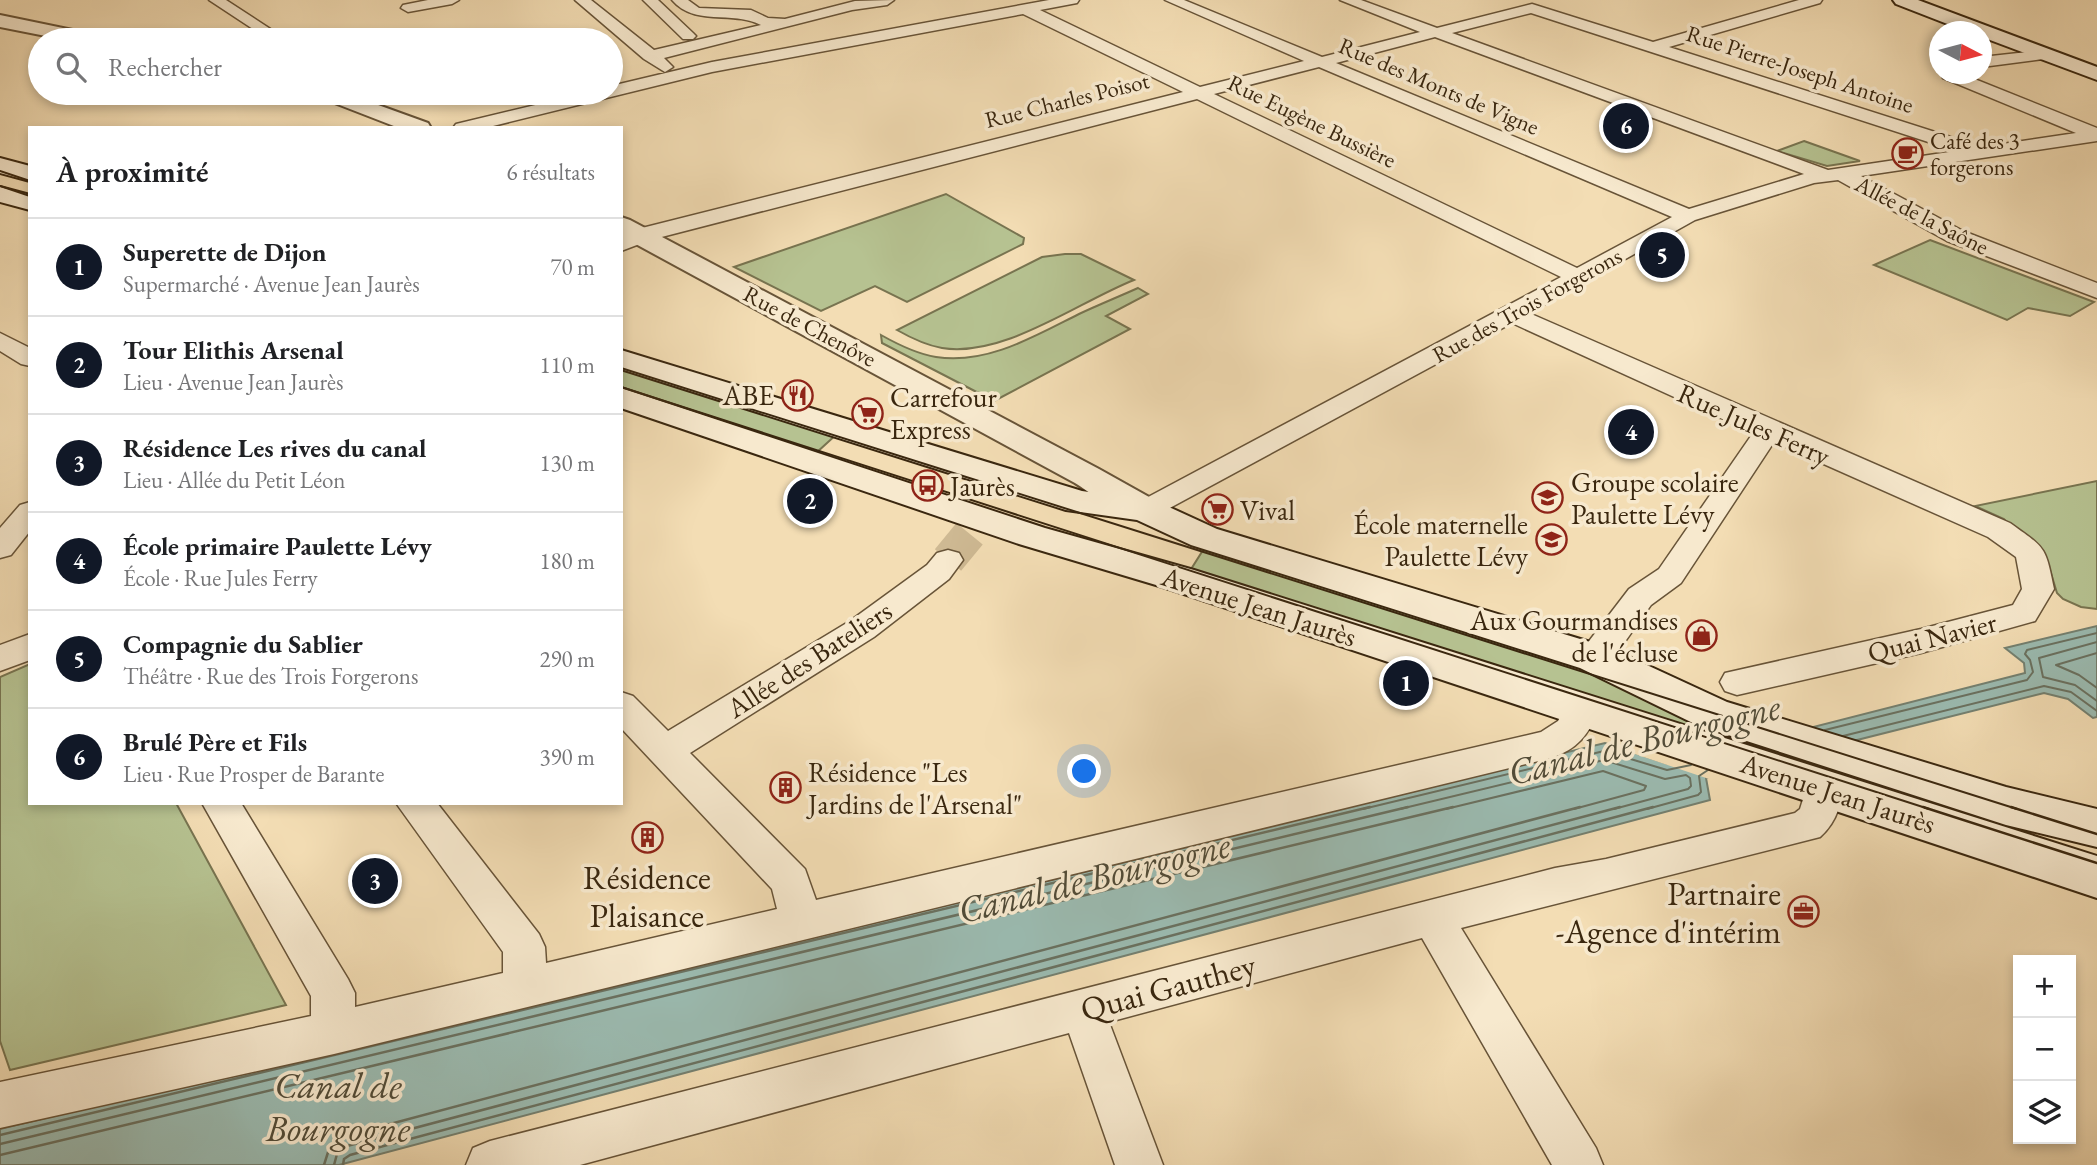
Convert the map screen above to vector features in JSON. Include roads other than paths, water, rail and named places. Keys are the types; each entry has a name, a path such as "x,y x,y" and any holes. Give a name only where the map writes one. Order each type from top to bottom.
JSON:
{"main road":[{"path":"1902,0 2097,74"},
{"path":"0,21 34,28"},
{"path":"358,105 415,126"},
{"path":"0,165 28,173"},
{"path":"0,194 28,203"},
{"name":"Rue de Chenôve","path":"628,235 1087,476 1145,510"},
{"name":"Avenue Jean Jaurès","path":"623,360 1079,502 1145,510 1204,537 1725,698 1893,770 2006,806 2097,828"},
{"name":"Avenue Jean Jaurès","path":"623,398 810,458 977,525 1180,579 2097,877"},
{"path":"1099,557 1121,526 1145,510"}],"street":[{"path":"216,0 260,28"},
{"path":"408,8 452,0"},
{"path":"582,0 616,28"},
{"path":"649,0 683,29 712,67"},
{"path":"679,0 695,12 751,14 765,22 782,23 811,19 853,5 876,4 887,0"},
{"path":"623,88 712,67 1072,0"},
{"name":"Rue des Monts de Vigne","path":"1172,0 1688,216"},
{"name":"Allée de la Saône","path":"1347,0 1832,174 1955,236 2097,291"},
{"name":"Rue Charles Poisot","path":"628,235 1435,33 1523,4 1543,4 1558,0"},
{"path":"1655,46 1815,0"},
{"name":"Rue Pierre-Joseph Antoine","path":"1523,4 1979,152"},
{"name":"Rue Eugène Bussière","path":"1025,9 1578,276"},
{"path":"650,56 758,33 782,23"},
{"path":"623,34 675,76"},
{"path":"1992,61 2045,55"},
{"path":"1973,84 2097,135"},
{"path":"470,126 555,105"},
{"name":"Rue des Trois Forgerons","path":"1145,510 1688,216 1832,174 2097,135"},
{"name":"Allée de la Saône","path":"2044,270 2097,274"},
{"name":"Rue Jules Ferry","path":"1511,314 1999,530"},
{"path":"1,342 28,332"},
{"path":"1,342 28,358"},
{"path":"1595,658 1640,597 1670,576 1769,430"},
{"path":"0,548 28,513"},
{"name":"Quai Navier","path":"1725,698 2024,613 2039,589 2031,553 1999,530"},
{"name":"Allée des Bateliers","path":"665,750 862,629 938,572 948,561"},
{"path":"0,659 28,647"},
{"path":"623,707 791,881 800,922"},
{"path":"0,1105 334,1032 1551,744 1572,730 1581,710"},
{"name":"Quai Gauthey","path":"490,1165 1555,885 1606,876 1806,826 1817,817 1823,789"},
{"path":"222,805 333,993 334,1032"},
{"path":"417,805 524,947 524,987"},
{"path":"1433,918 1579,1165"},
{"path":"1082,1009 1139,1165"}],"water":[{"name":"Canal de Bourgogne","path":"2097,626 2097,717 2093,718 2068,699 2044,693 1706,778 1710,800 339,1165 0,1165 0,1129 1605,743 1668,764 2025,673 2024,663 2005,648"}],"tunnel":[{"path":"948,560 971,532"}],"tram line":[{"path":"0,171 28,180"},
{"path":"0,186 28,195"},
{"path":"623,369 2017,809"},
{"path":"623,388 1929,809"},
{"path":"1923,807 2097,863"},
{"path":"2011,807 2097,834"}],"place":[{"name":"Brulé Père et Fils","path":"1626,126"},
{"name":"Café des 3 forgerons","path":"1907,154"},
{"name":"Compagnie du Sablier","path":"1662,255"},
{"name":"ABE","path":"797,395"},
{"name":"Carrefour Express","path":"867,413"},
{"name":"École primaire Paulette Lévy","path":"1631,432"},
{"name":"Jaurès","path":"927,486"},
{"name":"Groupe scolaire Paulette Lévy","path":"1548,498"},
{"name":"Tour Elithis Arsenal","path":"810,501"},
{"name":"Vival","path":"1217,510"},
{"name":"École maternelle Paulette Lévy","path":"1551,540"},
{"name":"Aux Gourmandises de l'écluse","path":"1701,636"},
{"name":"Superette de Dijon","path":"1406,683"},
{"name":"Résidence \"Les Jardins de l'Arsenal\"","path":"785,788"},
{"name":"Résidence Plaisance","path":"647,837"},
{"name":"Résidence Les rives du canal","path":"375,881"},
{"name":"Partnaire -Agence d'intérim","path":"1804,912"}]}
